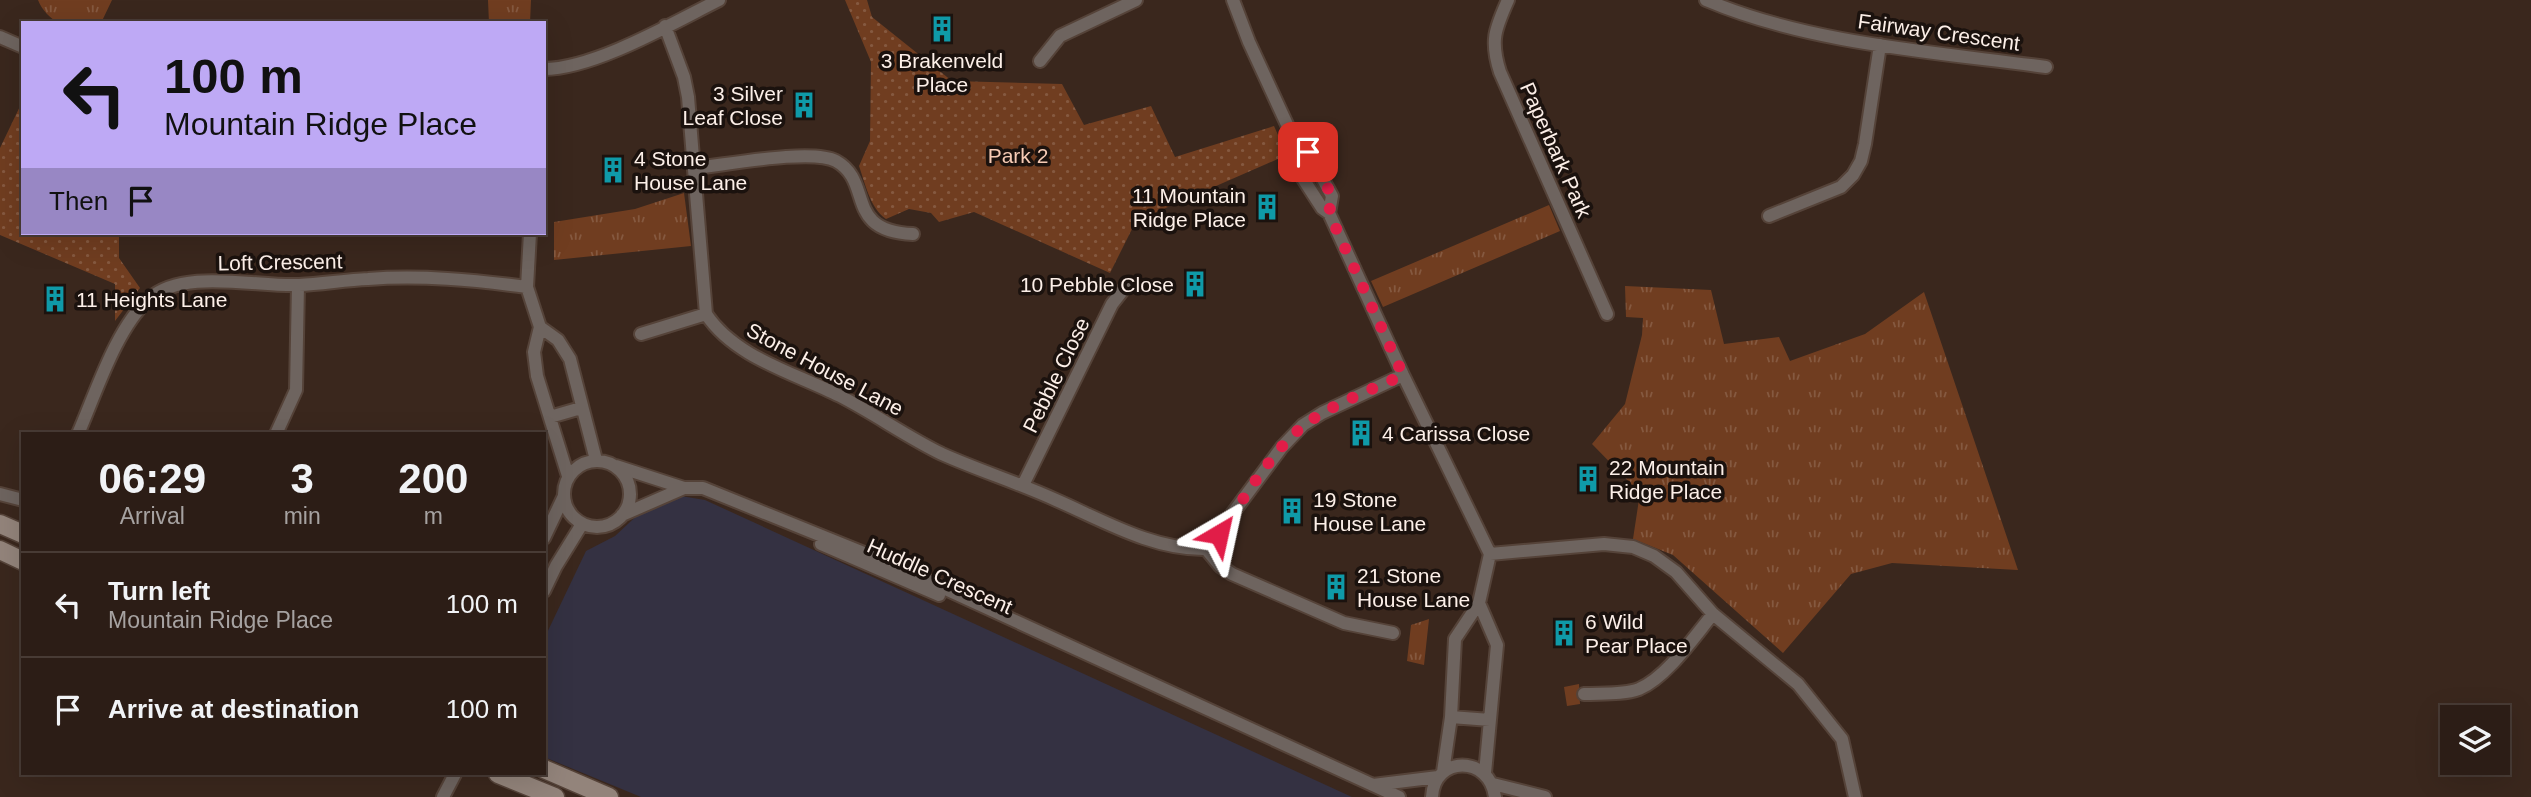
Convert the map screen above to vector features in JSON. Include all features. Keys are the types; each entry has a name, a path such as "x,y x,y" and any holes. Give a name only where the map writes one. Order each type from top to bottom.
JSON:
{"main road":[{"path":"0,524 21,533"},
{"path":"0,550 21,560"},
{"path":"546,770 609,797"},
{"path":"500,775 555,797"}],"street":[{"path":"546,69 594,60 719,0"},
{"path":"1040,61 1060,36 1136,0"},
{"path":"1233,0 1249,42 1296,144 1300,174 1322,208 1329,213 1403,375 1490,554 1479,603 1455,639 1451,717 1441,774 1432,788 1432,797"},
{"name":"Paperbark Park","path":"1508,0 1494,34 1493,52 1607,314"},
{"name":"Fairway Crescent","path":"1706,0 1773,24 1880,45 2046,67"},
{"path":"641,334 706,314 695,168 684,77 665,26"},
{"path":"0,37 21,46"},
{"path":"1769,216 1841,187 1853,175 1861,161 1865,144 1880,45"},
{"path":"1296,144 1308,152 1332,196 1329,213"},
{"path":"695,168 804,156 833,160 847,171 864,208 876,224 897,233 913,234"},
{"path":"530,235 527,288 540,327 534,352 537,376 568,476 564,498 546,533"},
{"name":"Loft Crescent","path":"79,432 124,329 151,297 173,285 200,282 298,285 370,278 424,278 478,280 527,288"},
{"path":"277,432 296,390 298,285"},
{"name":"Pebble Close","path":"1023,485 1112,304 1127,285"},
{"name":"Stone House Lane","path":"706,314 713,326 742,349 841,397 943,454 1023,485 1140,537 1185,549 1206,549"},
{"path":"540,327 558,340 570,359 596,460"},
{"path":"1393,633 1344,623 1232,574 1220,566 1206,549 1282,447 1303,425 1322,413 1403,375"},
{"path":"550,417 581,408"},
{"path":"564,498 566,508 582,524 604,527 614,523 622,515 628,506 630,495 629,484 616,466 596,460 575,468 568,476"},
{"name":"Huddle Crescent","path":"616,466 684,488 703,488 764,511 785,528 1071,655 1107,664 1399,797"},
{"path":"622,515 684,488"},
{"path":"0,494 21,499"},
{"path":"546,587 582,524"},
{"path":"1490,554 1604,544 1633,547 1654,555 1676,572 1713,614 1798,684 1842,739 1855,797"},
{"path":"1479,603 1496,645 1490,720 1491,785"},
{"path":"1584,694 1641,688 1664,671 1713,614"},
{"path":"1451,717 1490,720"},
{"path":"1373,785 1441,774 1457,765 1464,765 1472,766 1491,785 1545,797"},
{"path":"442,797 444,775"},
{"path":"442,797 454,775"}],"shaded area":[{"path":"681,496 705,500 1352,797 641,797 546,758 546,635 586,551 615,536 644,509"}],"green space":[{"path":"38,0 112,0 102,21 56,21"},
{"path":"488,0 531,0 530,21 489,21"},
{"name":"Park 2","path":"845,0 867,0 872,17 952,81 1062,84 1084,125 1151,106 1175,157 1274,126 1287,155 1136,221 1110,273 974,212 939,222 931,213 909,209 886,219 872,202 859,166 870,141 871,62"},
{"path":"21,104 21,235 119,235 119,258 140,288 115,321 115,284 0,235 0,148"},
{"path":"684,193 691,246 554,260 554,222 635,209"},
{"path":"1549,205 1560,231 1383,307 1371,281"},
{"path":"1625,286 1711,290 1724,344 1779,337 1790,361 1865,334 1924,292 2018,570 1892,563 1851,574 1783,653 1673,555 1633,539 1640,493 1592,444 1625,404 1642,335 1643,318 1626,317"},
{"path":"1429,619 1424,665 1407,661 1411,625"},
{"path":"1579,684 1580,704 1567,706 1564,687"}],"place":[{"name":"3 Brakenveld Place","path":"942,29"},
{"name":"3 Silver Leaf Close","path":"804,105"},
{"name":"4 Stone House Lane","path":"613,170"},
{"name":"11 Mountain Ridge Place","path":"1267,207"},
{"name":"10 Pebble Close","path":"1195,284"},
{"name":"11 Heights Lane","path":"55,299"},
{"name":"4 Carissa Close","path":"1361,433"},
{"name":"22 Mountain Ridge Place","path":"1588,479"},
{"name":"19 Stone House Lane","path":"1292,511"},
{"name":"21 Stone House Lane","path":"1336,587"},
{"name":"6 Wild Pear Place","path":"1564,633"}],"route":[{"path":"1219,534 1282,447 1303,425 1322,413 1403,375 1329,213 1332,196 1308,152"}]}
